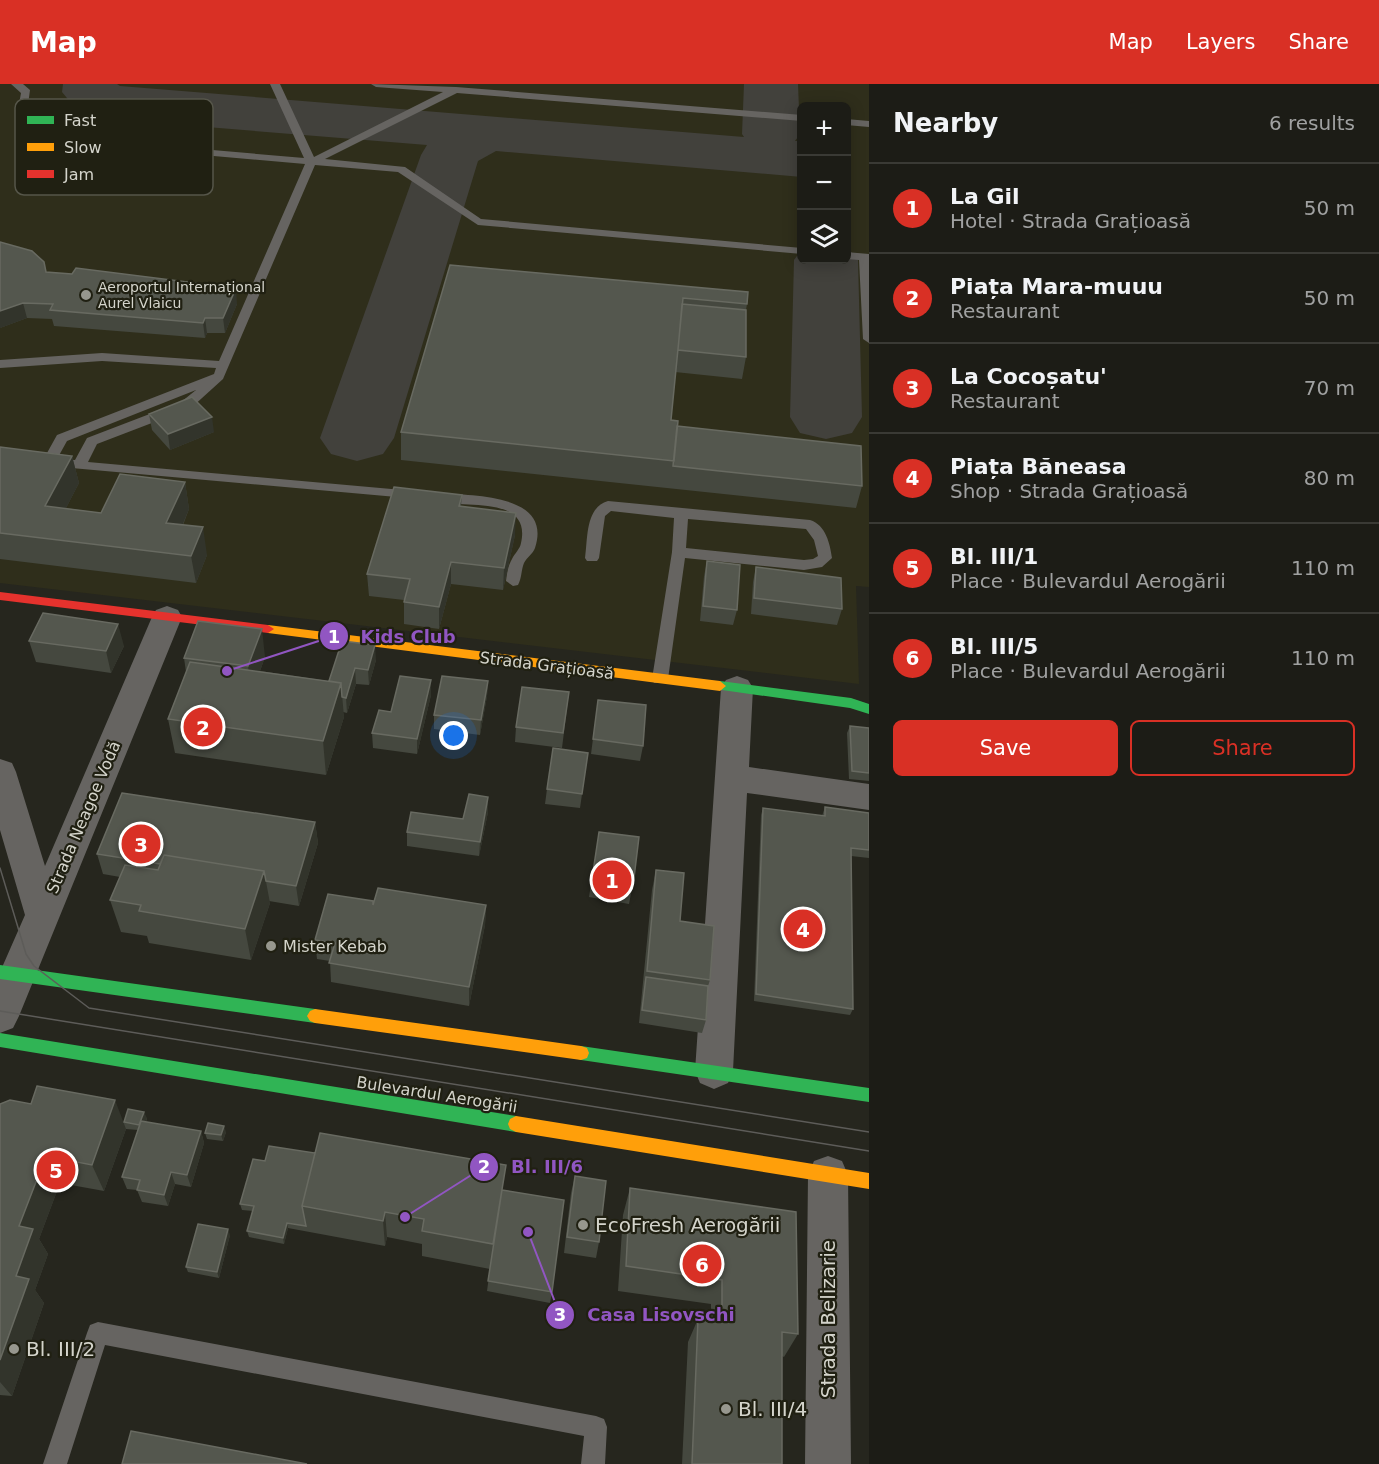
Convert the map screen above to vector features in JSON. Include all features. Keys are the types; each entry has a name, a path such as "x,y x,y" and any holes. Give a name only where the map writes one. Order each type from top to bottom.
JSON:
{"main road":[{"name":"Strada Grațioasă","path":"0,596 737,688 851,703 869,709"},
{"path":"9,973 714,1071 869,1095"},
{"name":"Bulevardul Aerogării","path":"0,1040 849,1178"}],"street":[{"name":"Strada Neagoe Vodă","path":"0,1016 9,973 42,914 167,617"},
{"path":"714,1071 737,688"},
{"path":"0,772 42,914"},
{"path":"732,778 869,797"},
{"name":"Strada Belizarie","path":"828,1464 849,1178"}],"lane":[{"path":"16,84 25,90 25,99"},
{"path":"275,84 311,162"},
{"path":"376,84 797,118"},
{"path":"79,465 92,441 186,405 221,371 311,162 456,90"},
{"path":"851,122 869,124"},
{"path":"213,153 400,169 478,222 797,251"},
{"path":"851,255 867,256 869,339"},
{"path":"0,364 102,357 221,371"},
{"path":"221,371 62,438 44,462 506,505 519,511 526,519 530,533 528,548 516,563 513,581"},
{"path":"592,558 598,514 608,506 810,525 818,531 825,558 817,564 804,565 679,552"},
{"path":"660,679 679,552 681,514"},
{"path":"55,1464 98,1334 596,1428 593,1464"}],"shaded area":[{"path":"0,84 869,84 869,587 856,586 859,684 0,583"}],"building":[{"name":"Aeroportul Internațional Aurel Vlaicu","path":"0,242 32,251 44,262 46,272 72,274 76,268 236,288 223,318 205,318 203,323 50,310 53,304 23,303 0,311"},
{"path":"450,265 748,292 747,304 683,298 671,420 678,421 674,461 401,432"},
{"path":"682,304 746,310 746,357 678,350"},
{"path":"192,397 212,417 168,434 149,414"},
{"path":"677,426 861,446 862,486 673,466"},
{"path":"0,447 72,456 45,506 101,513 120,474 185,482 166,523 203,527 191,556 0,533"},
{"path":"394,487 462,495 459,506 516,513 504,568 451,562 439,607 404,602 410,579 367,574"},
{"path":"707,561 740,565 737,610 703,606"},
{"path":"756,567 841,578 842,609 754,598"},
{"path":"43,613 118,624 106,651 29,641"},
{"path":"198,621 262,629 248,666 184,658"},
{"path":"342,641 375,645 368,670 355,668 346,698 342,697 341,683 329,681"},
{"path":"190,662 341,683 323,741 168,719"},
{"path":"400,676 431,680 417,739 372,733 379,710 391,712"},
{"path":"442,676 488,681 481,720 434,715"},
{"path":"522,687 569,692 563,733 516,727"},
{"path":"598,700 646,705 643,746 593,739"},
{"path":"850,726 869,728 869,773 852,771"},
{"path":"553,748 588,753 582,794 547,789"},
{"path":"122,793 315,822 296,886 266,881 264,871 164,855 160,864 97,854"},
{"path":"469,794 488,797 480,842 407,832 411,812 463,819"},
{"path":"825,807 869,813 869,850 851,848 853,1009 756,994 763,808 825,816"},
{"path":"599,832 639,837 634,878 593,872"},
{"path":"164,855 264,871 245,929 139,911 141,905 110,900 125,865 158,870"},
{"path":"656,870 684,873 680,921 714,926 710,980 647,971"},
{"path":"378,888 486,905 469,987 329,963 335,943 315,940 328,894 373,901 373,905"},
{"path":"646,977 708,986 706,1020 642,1010"},
{"path":"37,1086 115,1100 92,1165 46,1156 19,1226 33,1229 16,1276 29,1279 0,1360 0,1104 10,1100 31,1104"},
{"path":"128,1109 144,1112 139,1125 124,1122"},
{"path":"141,1121 201,1131 187,1175 171,1172 164,1195 137,1190 140,1180 122,1177"},
{"path":"208,1123 224,1126 221,1135 205,1133"},
{"path":"320,1133 506,1165 493,1244 422,1231 424,1219 385,1212 383,1221 302,1206"},
{"path":"269,1146 315,1153 302,1206 306,1226 287,1223 283,1238 247,1231 254,1206 240,1204 253,1159 265,1161"},
{"name":"EcoFresh Aerogării","path":"575,1176 606,1181 599,1242 567,1237"},
{"path":"630,1188 796,1212 798,1334 782,1332 782,1464 692,1464 698,1319 722,1322 722,1280 626,1266"},
{"path":"502,1190 564,1200 552,1292 488,1281"},
{"path":"198,1224 228,1229 217,1272 186,1267"},
{"path":"131,1431 307,1464 122,1464"}],"taxiway":[{"path":"90,84 90,92 104,99"},
{"path":"771,84 771,134"},
{"path":"213,111 797,159"},
{"path":"357,438 450,155 470,140 495,134"},
{"path":"826,264 826,417"}],"tram line":[{"path":"0,868 26,954 34,966 89,1008 869,1132"},
{"path":"0,1011 869,1151"}],"traffic: fast":[{"path":"720,686 851,703 869,709"},
{"path":"0,972 315,1016"},
{"path":"0,1040 516,1124"},
{"path":"581,1053 869,1095"}],"traffic: slow":[{"path":"268,629 720,686"},
{"path":"315,1016 581,1053"},
{"path":"516,1124 869,1181"}],"traffic: jam":[{"path":"0,596 268,629"}],"place":[{"name":"Aeroportul Internațional Aurel Vlaicu","path":"86,295"},
{"name":"Kids Club","path":"227,671"},
{"name":"Piața Mara-muuu","path":"203,727"},
{"name":"La Cocoșatu'","path":"141,844"},
{"name":"La Gil","path":"612,880"},
{"name":"Piața Băneasa","path":"803,929"},
{"name":"Mister Kebab","path":"271,946"},
{"name":"Bl. III/1","path":"56,1170"},
{"name":"Bl. III/6","path":"405,1217"},
{"name":"EcoFresh Aerogării","path":"583,1225"},
{"name":"Casa Lisovschi","path":"528,1232"},
{"name":"Bl. III/5","path":"702,1264"},
{"name":"Bl. III/2","path":"14,1349"},
{"name":"Bl. III/4","path":"726,1409"}]}
